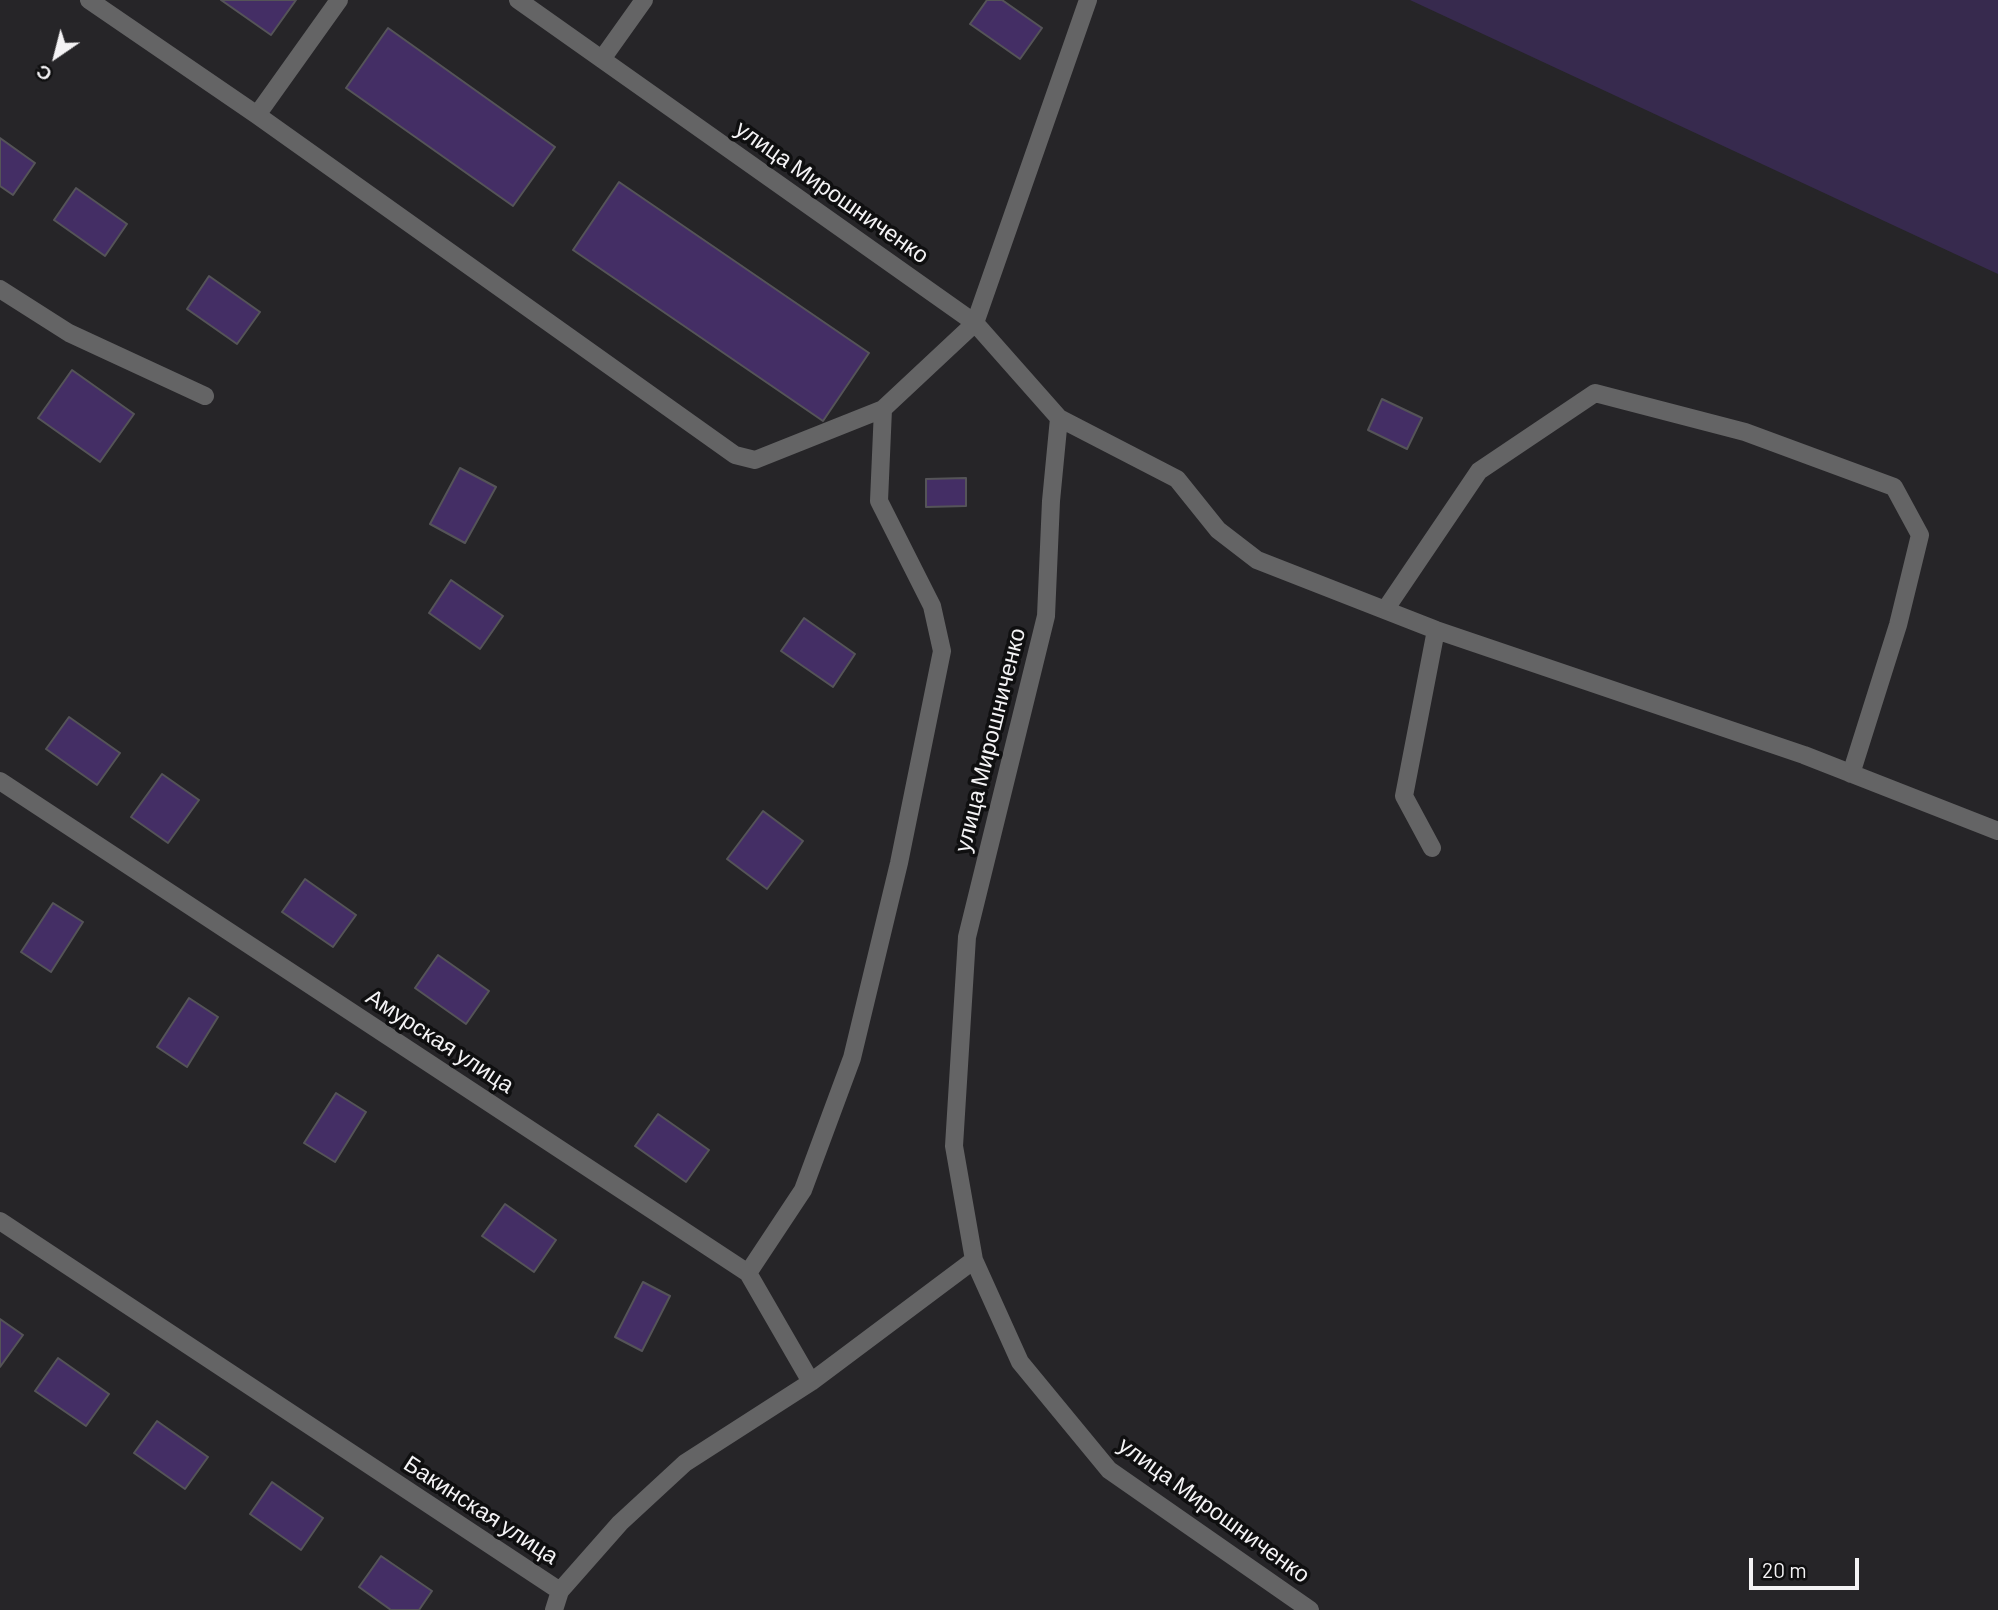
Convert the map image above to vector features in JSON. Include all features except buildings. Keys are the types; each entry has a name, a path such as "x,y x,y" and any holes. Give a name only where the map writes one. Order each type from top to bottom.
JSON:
{"street":[{"path":"89,0 257,115 736,455 755,460 883,408 975,323 1088,0"},
{"path":"257,115 340,0"},
{"name":"улица Мирошниченко","path":"518,0 975,323 1059,418 1051,501 1046,616 967,937 954,1146 974,1260 1020,1362 1109,1470 1310,1610"},
{"path":"602,58 644,0"},
{"path":"0,289 69,333 205,396"},
{"path":"1385,610 1479,471 1595,393 1745,432 1894,486 1920,535 1898,625 1852,774"},
{"path":"748,1273 803,1190 852,1058 899,863 942,651 932,606 879,501 883,408"},
{"path":"1059,418 1177,479 1218,530 1257,560 1436,630 1852,774 1998,831"},
{"path":"1432,848 1404,796 1436,630"},
{"name":"Амурская улица","path":"0,781 748,1273 811,1382"},
{"name":"Бакинская улица","path":"0,1221 560,1591 620,1522 685,1463 811,1382 974,1260"},
{"path":"554,1610 560,1591"}],"shaded area":[{"path":"1410,0 1998,0 1998,274"}]}
